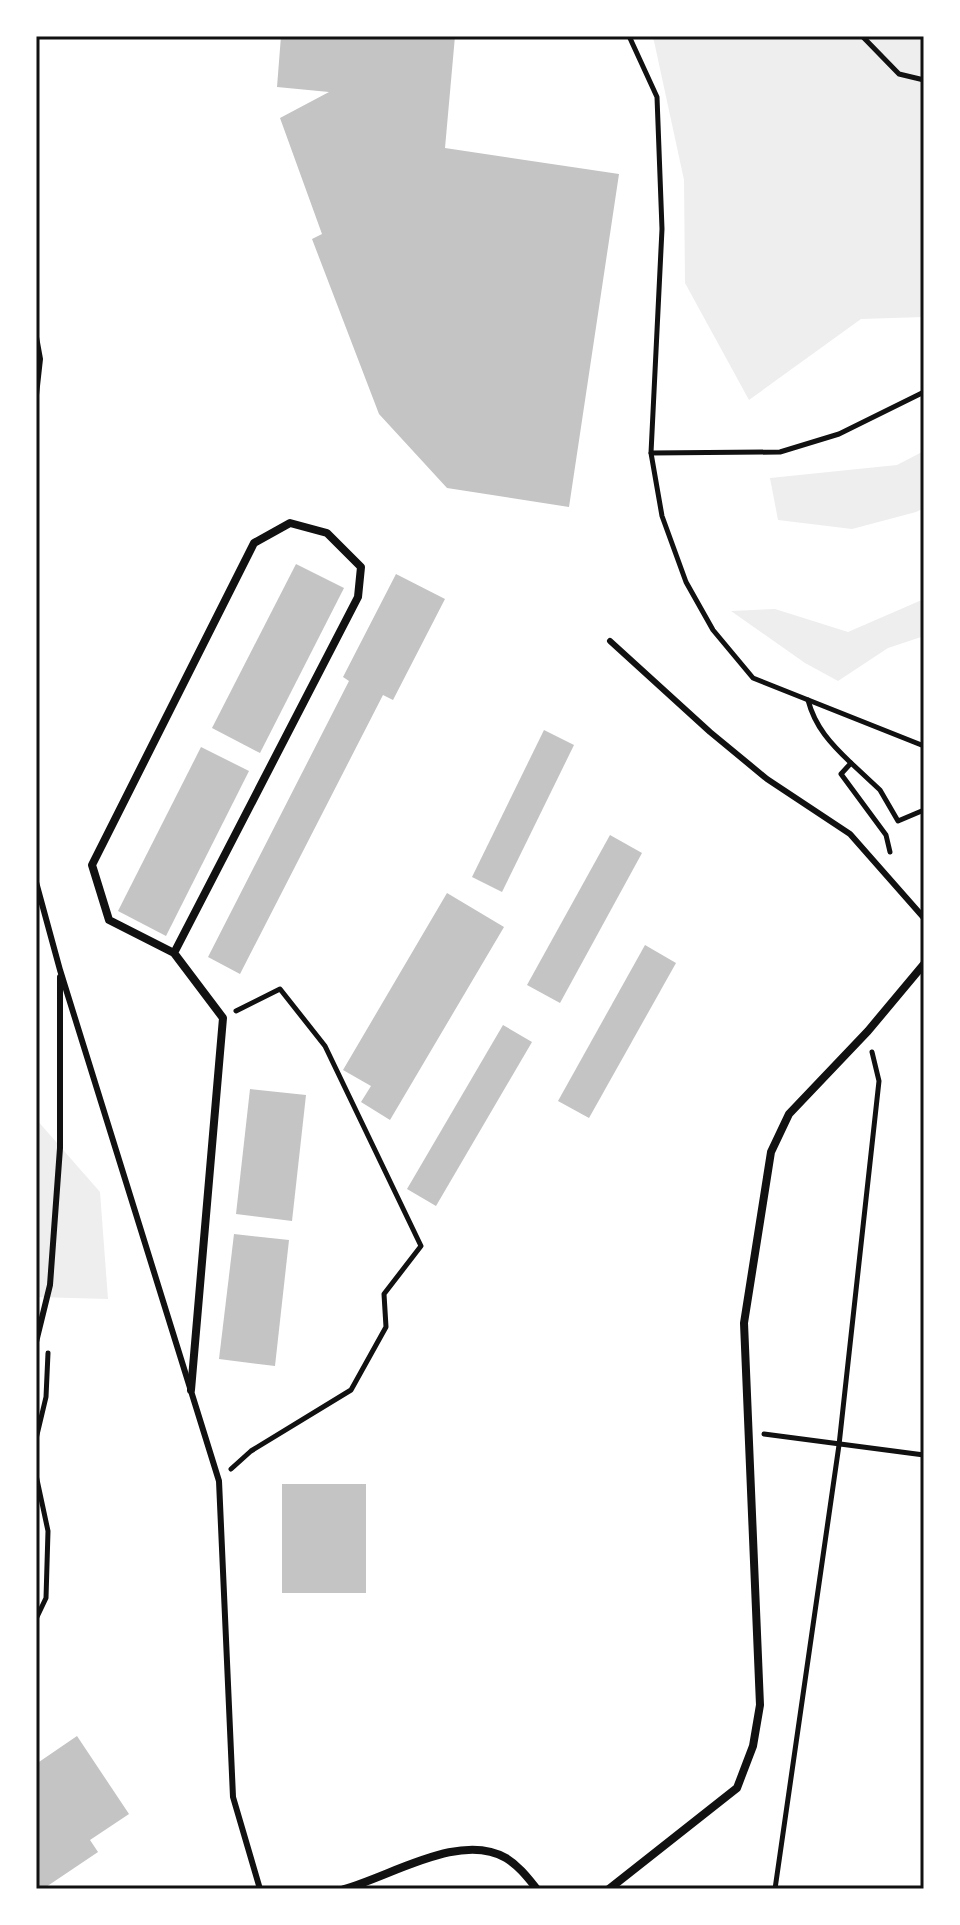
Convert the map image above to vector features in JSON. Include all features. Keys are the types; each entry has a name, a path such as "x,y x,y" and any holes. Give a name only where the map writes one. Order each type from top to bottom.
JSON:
{"street":[{"path":"174,953 358,597 361,567 327,533 290,523 254,543 92,865 109,920 174,953 223,1018 191,1390"},
{"path":"609,1889 737,1788 753,1746 760,1705 744,1323 771,1152 789,1114 868,1031 924,964"},
{"path":"344,1889 446,1852 466,1849 505,1857 537,1889"}],"lane":[{"path":"36,337 40,359 36,395"},
{"path":"610,641 767,779 850,834 924,918"},
{"path":"36,882 60,970 219,1481 233,1797 260,1889"},
{"path":"36,1342 50,1285 60,1148 60,970"}],"path":[{"path":"629,36 657,97 662,229 651,453 667,529 686,582 713,630 753,678 924,746"},
{"path":"862,36 899,74 924,80"},
{"path":"651,453 780,452 839,434 924,392"},
{"path":"807,699 813,719 827,740 880,790 898,821 924,810"},
{"path":"851,763 841,774 886,835 890,844 887,877"},
{"path":"219,1481 251,1451 351,1390 386,1327 384,1294 421,1246 325,1046 280,989 223,1018"},
{"path":"775,1889 839,1445 879,1081 868,1031"},
{"path":"36,1439 46,1397 48,1341"},
{"path":"747,1432 924,1455"},
{"path":"36,1475 48,1531 46,1598 36,1619"}],"shaded area":[{"path":"651,36 924,36 924,317 861,319 749,400 685,283 684,180"},
{"path":"924,451 924,508 916,512 852,529 778,520 770,478 897,465"},
{"path":"924,599 924,636 888,648 838,681 805,663 731,611 775,609 848,632"},
{"path":"36,1119 100,1192 108,1299 36,1297"}],"building":[{"path":"281,36 455,36 445,148 619,174 569,507 447,488 379,414 312,239 322,234 280,118 329,92 277,87"},
{"path":"296,564 344,588 260,753 212,728"},
{"path":"396,574 445,599 393,700 383,695 240,974 208,957 349,681 343,677"},
{"path":"544,730 574,745 502,892 472,877"},
{"path":"201,747 249,771 166,936 118,911"},
{"path":"610,835 642,853 560,1003 527,985"},
{"path":"447,893 504,927 390,1120 361,1102 371,1086 343,1070"},
{"path":"645,945 676,963 589,1118 558,1101"},
{"path":"503,1025 532,1042 436,1206 407,1189"},
{"path":"250,1089 306,1095 292,1221 236,1214"},
{"path":"234,1234 289,1240 275,1366 219,1359"},
{"path":"282,1484 366,1484 366,1593 282,1593"},
{"path":"77,1736 129,1814 90,1840 98,1852 43,1889 36,1889 36,1764"}]}
